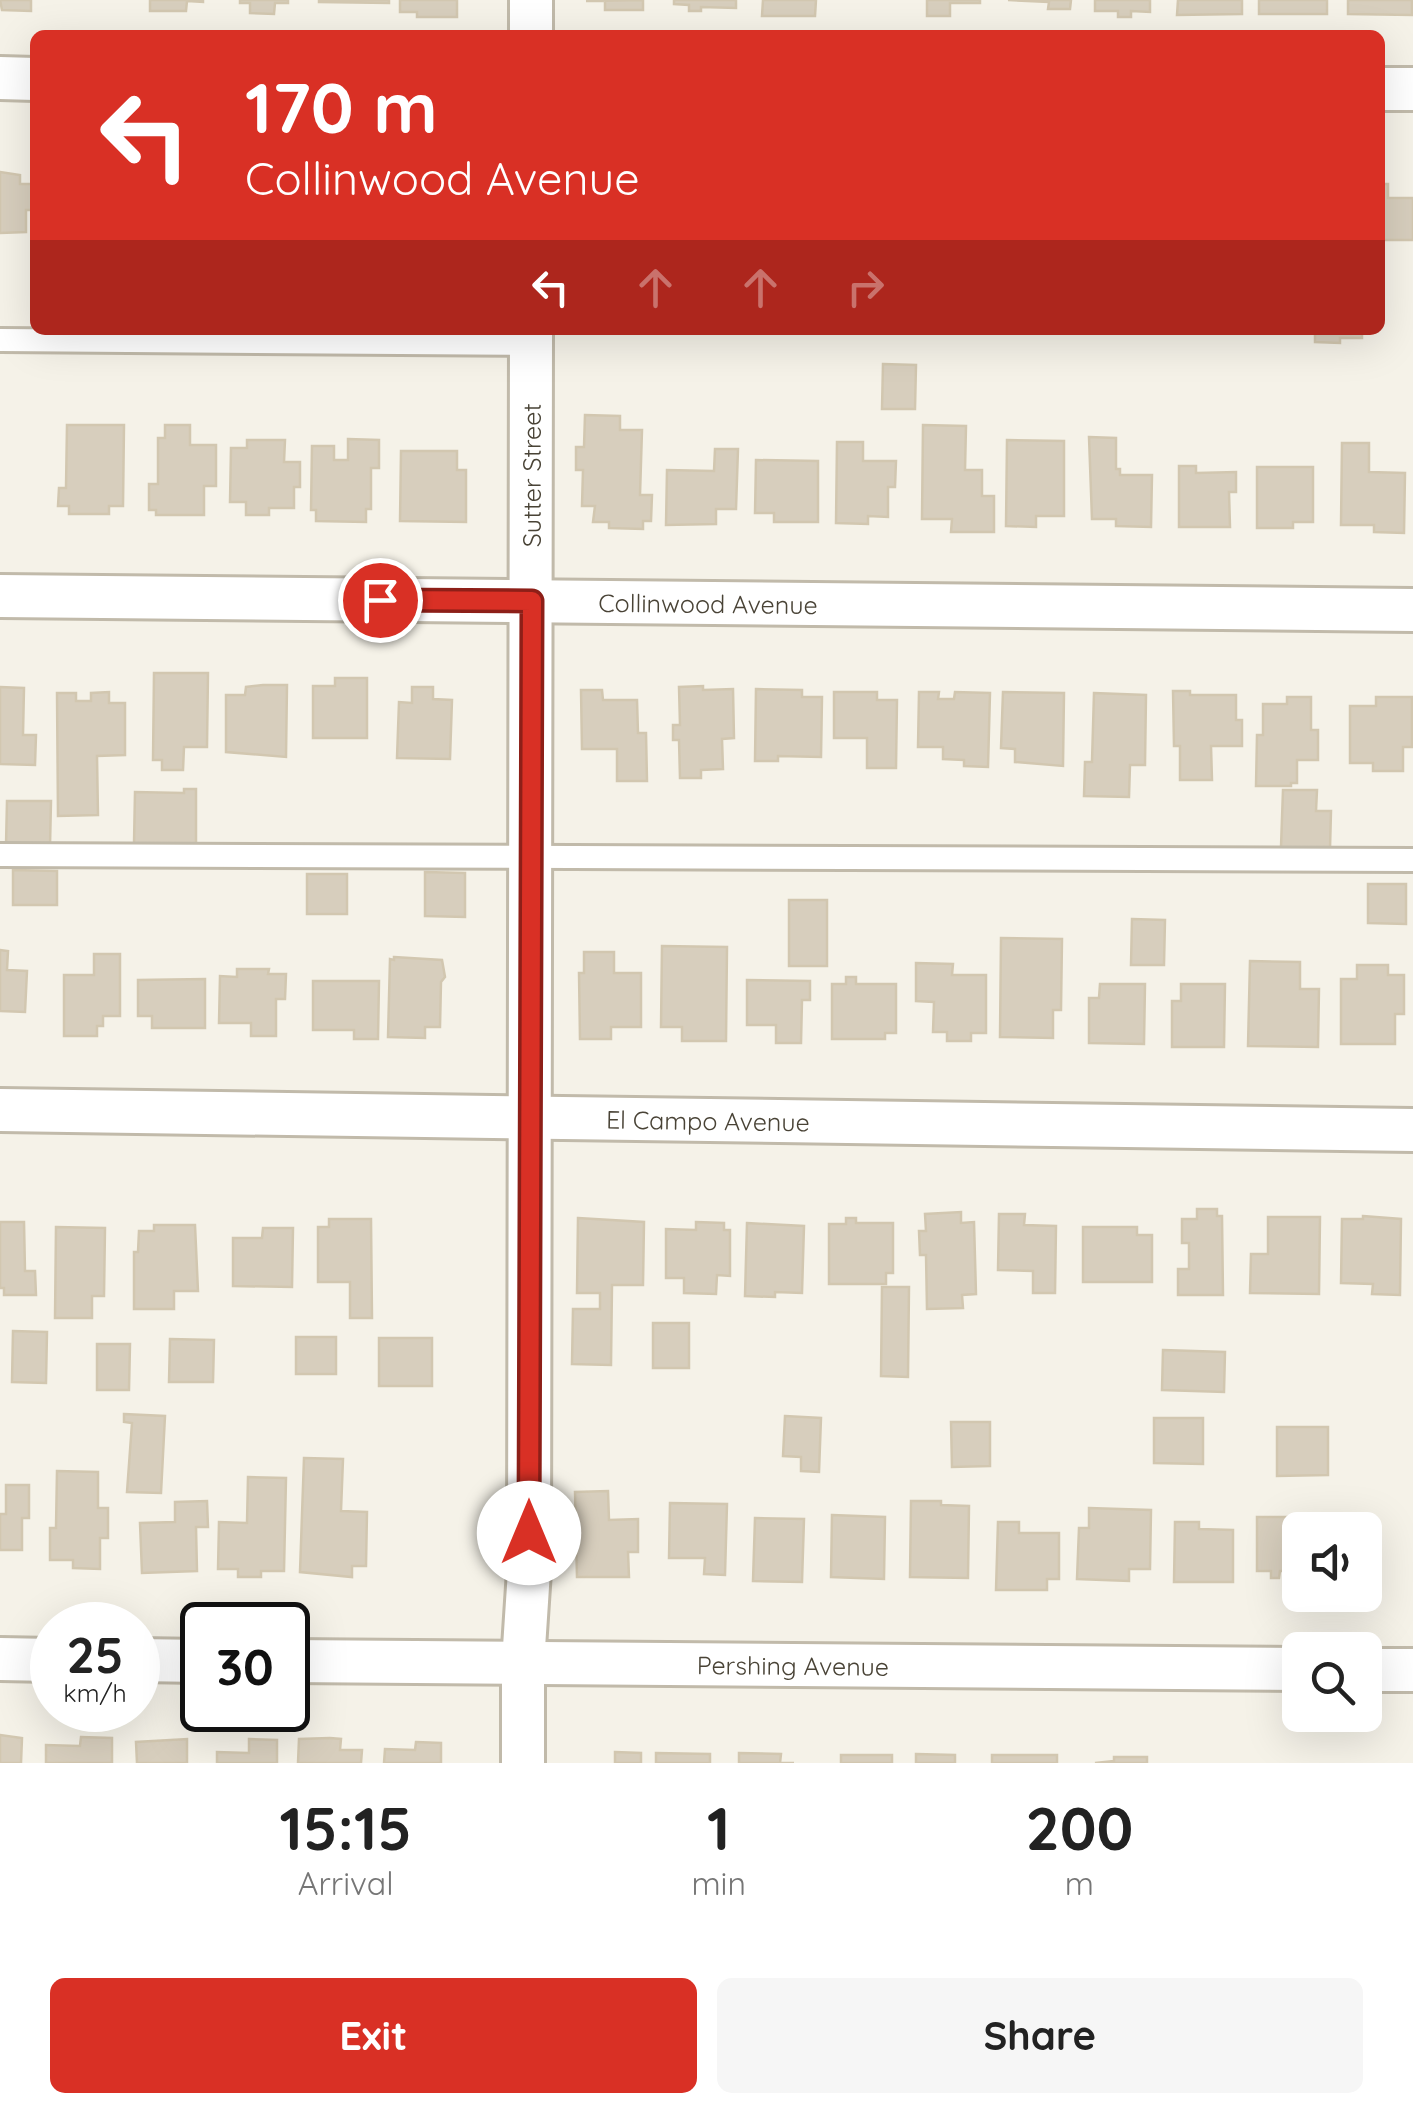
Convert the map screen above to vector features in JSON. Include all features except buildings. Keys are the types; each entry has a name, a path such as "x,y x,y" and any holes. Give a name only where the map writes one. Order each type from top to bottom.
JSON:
{"street":[{"path":"531,0 531,30"},
{"path":"0,78 30,79"},
{"path":"1385,89 1413,89"},
{"name":"Sutter Street","path":"523,1763 523,1663 529,1571 531,337"},
{"name":"Collinwood Avenue","path":"0,596 1413,610"},
{"name":"El Campo Avenue","path":"0,1110 1413,1130"},
{"path":"0,1659 30,1660"},
{"name":"Pershing Avenue","path":"310,1662 1282,1670"},
{"path":"1382,1670 1413,1670"}],"lane":[{"path":"0,340 531,337"},
{"path":"0,854 1413,860"}],"route":[{"path":"380,600 532,601 529,1533"}]}
